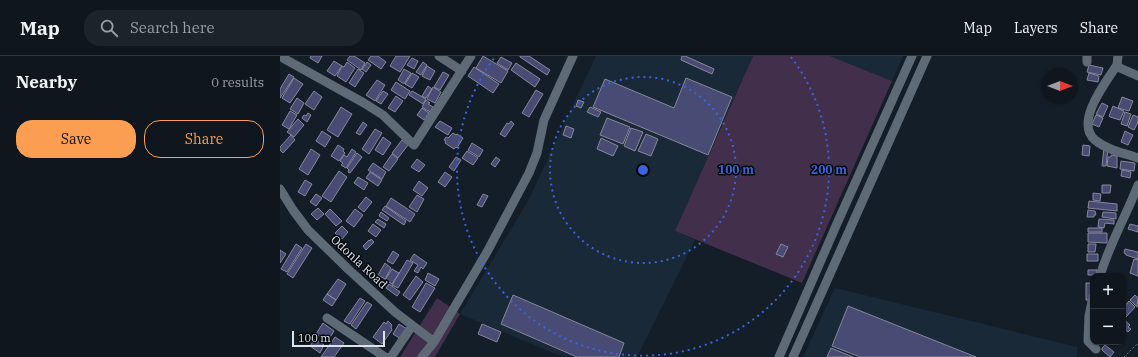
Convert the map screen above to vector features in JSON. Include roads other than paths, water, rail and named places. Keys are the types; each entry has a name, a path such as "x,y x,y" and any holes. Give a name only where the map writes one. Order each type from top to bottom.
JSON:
{"street":[{"path":"439,56 462,71"},
{"path":"282,59 364,103 383,115 414,145 471,56"},
{"path":"422,357 434,342 487,252 529,174 538,154 544,120 573,56"},
{"path":"793,357 928,56"},
{"path":"779,357 909,57"},
{"path":"1118,60 1120,68 1138,76"},
{"path":"1118,60 1094,103 1089,115 1088,128 1090,135 1103,146 1138,158"},
{"path":"1101,273 1105,259 1133,200 1138,185"},
{"name":"Odonla Road","path":"280,189 308,230 349,270 412,326 434,342"},
{"path":"1090,309 1088,341 1096,349"},
{"path":"327,318 385,357"},
{"path":"391,357 412,326"}]}
